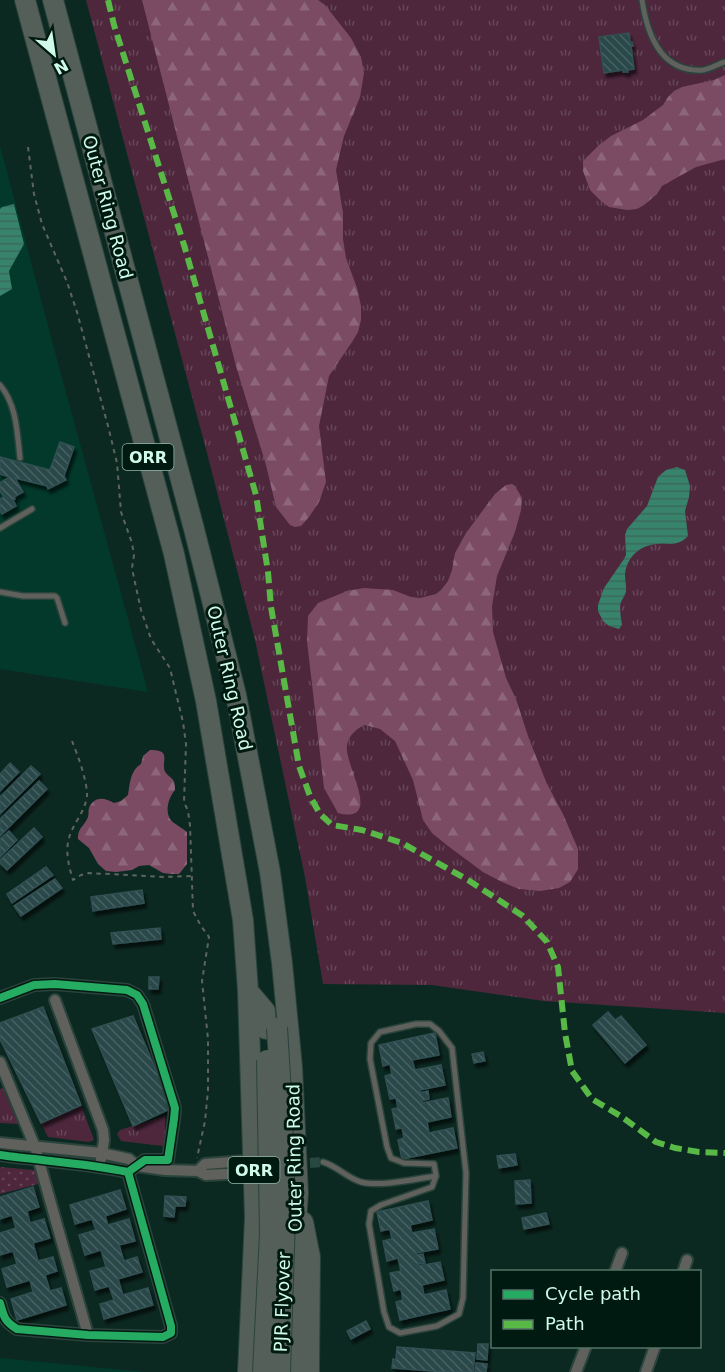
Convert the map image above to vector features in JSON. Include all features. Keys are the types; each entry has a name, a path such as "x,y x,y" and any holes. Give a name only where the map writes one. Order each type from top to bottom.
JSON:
{"highway":[{"name":"Outer Ring Road","path":"25,0 174,554 206,701 243,920 248,991 255,1218 248,1372"},
{"name":"Outer Ring Road","path":"53,0 233,684 270,872 292,1067 298,1193 290,1372"},
{"name":"PJR Flyover","path":"263,1372 270,1234 271,1028 283,972"},
{"name":"PJR Flyover","path":"248,991 265,1011 271,1028 282,1110 285,1217 280,1372"},
{"path":"298,1193 310,1257 309,1372"}],"street":[{"path":"0,999 34,985 55,984 127,990 137,995 143,1004 175,1108 168,1160 145,1160 133,1169"},
{"path":"55,1000 103,1130 101,1166"},
{"path":"0,1062 34,1147 88,1335"},
{"path":"0,1143 101,1153 129,1159 171,1333 163,1337 88,1335 17,1329 8,1324 4,1318 0,1303"},
{"path":"0,1155 133,1169 198,1171"},
{"path":"616,1270 622,1253"},
{"path":"684,1270 687,1260"},
{"path":"576,1372 586,1348"},
{"path":"646,1372 655,1348"}],"lane":[{"path":"642,0 646,22 657,47 669,60 682,68 704,70 725,62"},
{"path":"0,385 11,401 16,420 20,458"},
{"path":"0,528 32,509"},
{"path":"0,592 23,596 55,596 65,623"},
{"path":"416,1024 429,1024 440,1031 452,1048 466,1173 463,1298 459,1314 437,1326 400,1333 389,1327 384,1312 369,1224 371,1211 381,1205 432,1187 436,1176 434,1164 404,1163 391,1158 370,1059 371,1043 380,1032 416,1024"},
{"path":"323,1162 358,1181 372,1185 436,1176"}],"path":[{"path":"28,147 34,194 42,224 77,312 108,426 117,463 121,512 132,543 134,555 132,568 141,610 152,639 170,668 181,713 186,744 184,802 190,825 193,911 209,937 202,981 207,1031 208,1090 197,1161 198,1171"},
{"path":"72,741 81,766 87,796 80,818 69,838 68,862 73,880 81,874 89,873 191,876"}],"shaded area":[{"path":"0,146 59,367 148,692 0,669"},
{"path":"14,204 24,244 9,271 12,289 0,296 0,209"},
{"path":"677,467 685,470 690,486 685,511 688,536 677,543 651,545 635,553 626,568 626,590 620,606 622,625 619,629 609,626 603,621 598,605 604,588 626,555 627,529 647,506 658,477 666,470"},
{"path":"0,1358 144,1372 0,1372"}],"green space":[{"path":"86,0 725,0 725,1013 544,1001 432,985 323,984 305,877 255,640"},
{"path":"142,0 318,0 325,5 351,38 361,57 364,73 360,97 344,136 336,170 343,213 346,258 357,288 361,320 358,332 329,376 319,426 326,482 319,502 301,526 290,525 276,507 266,465 236,366"},
{"path":"725,75 725,159 696,167 662,186 657,194 637,209 609,207 590,190 583,171 583,161 598,146 611,136 643,120 663,105 674,91"},
{"path":"512,484 522,498 521,510 515,532 497,576 492,606 493,632 506,678 516,699 529,739 547,784 578,849 578,869 570,882 559,888 540,891 519,889 483,872 432,833 423,820 413,780 395,741 380,729 365,725 351,735 347,745 347,754 359,790 359,810 352,814 338,813 324,788 307,641 308,616 318,603 347,591 364,588 393,590 420,598 436,594 448,581 455,553 466,533 495,494 506,485"},
{"path":"150,750 157,750 164,754 164,769 174,781 175,790 170,797 168,811 171,820 187,832 187,864 179,874 163,873 149,865 139,866 132,870 106,871 98,864 89,848 78,839 79,832 94,801 103,799 114,803 128,795 133,774 141,764 143,756"},
{"path":"3,1088 19,1124 0,1123 0,1089"},
{"path":"81,1105 94,1140 89,1142 48,1137 41,1123"},
{"path":"165,1116 163,1146 121,1141 117,1134 120,1130"},
{"path":"0,1167 44,1171 46,1182 0,1194"}],"building":[{"path":"629,33 633,46 631,46 634,69 627,70 628,72 623,72 623,70 604,73 599,37"},
{"path":"60,442 74,447 64,476 66,480 48,489 47,486 15,478 23,492 14,497 16,506 2,514 0,499 4,497 0,491 0,483 9,477 0,474 0,457 50,470"},
{"path":"10,763 19,772 0,791 0,774"},
{"path":"31,766 40,774 0,814 0,797"},
{"path":"39,781 47,789 0,836 0,819"},
{"path":"34,828 42,837 7,870 0,860"},
{"path":"9,831 17,840 0,857 0,839"},
{"path":"46,867 53,875 12,903 7,894"},
{"path":"55,879 62,888 21,916 14,906"},
{"path":"142,890 144,903 93,911 91,897"},
{"path":"160,928 161,939 113,944 111,933"},
{"path":"149,977 159,977 158,989 149,989"},
{"path":"43,1007 81,1105 41,1123 0,1039 0,1023"},
{"path":"608,1012 615,1020 621,1016 646,1045 625,1063 593,1025"},
{"path":"133,1016 172,1108 133,1126 92,1029"},
{"path":"435,1033 439,1055 412,1060 415,1070 441,1065 445,1085 420,1090 420,1093 428,1091 429,1099 421,1101 422,1103 448,1098 451,1117 427,1122 429,1133 453,1128 457,1148 402,1159 398,1140 404,1138 402,1128 396,1129 392,1109 398,1108 396,1098 390,1099 385,1076 392,1074 390,1064 383,1066 379,1045"},
{"path":"483,1052 485,1061 474,1063 472,1054"},
{"path":"515,1154 517,1165 499,1168 497,1156"},
{"path":"530,1180 531,1203 516,1204 515,1181"},
{"path":"33,1187 39,1207 27,1211 30,1223 44,1219 50,1238 33,1243 38,1261 53,1257 57,1271 45,1275 50,1291 61,1288 66,1305 17,1320 11,1299 33,1292 30,1280 7,1287 2,1269 17,1264 13,1251 0,1255 0,1233 16,1228 12,1215 0,1219 0,1197"},
{"path":"120,1190 126,1209 105,1216 108,1225 129,1219 135,1241 119,1245 124,1261 137,1257 142,1272 118,1279 123,1295 148,1288 153,1305 104,1319 100,1304 114,1300 109,1286 95,1290 90,1271 106,1267 101,1250 85,1255 79,1235 96,1230 92,1219 75,1224 70,1205"},
{"path":"165,1196 186,1197 185,1206 175,1206 174,1217 164,1216"},
{"path":"428,1201 432,1220 410,1225 412,1233 434,1229 438,1249 416,1253 417,1255 423,1254 425,1263 418,1264 419,1266 440,1262 444,1280 422,1285 424,1295 446,1290 450,1309 400,1320 396,1302 403,1300 401,1289 394,1291 390,1273 401,1271 398,1258 387,1261 383,1241 392,1239 390,1229 381,1231 377,1212"},
{"path":"546,1213 549,1224 524,1229 522,1218"},
{"path":"366,1321 370,1329 351,1339 347,1331"},
{"path":"478,1344 488,1344 487,1360 477,1359"},
{"path":"397,1347 475,1353 473,1372 392,1368 393,1359 396,1360"},
{"path":"476,1363 487,1364 486,1372 475,1372"}],"tunnel":[{"path":"295,1164 323,1162"}],"marked path":[{"path":"108,0 184,245 256,495 271,607 299,766 310,796 320,814 332,825 362,830 402,843 468,880 523,916 547,942 558,967 565,1033 572,1071 592,1099 656,1142 699,1152 725,1153"}],"cycle path":[{"path":"0,998 34,985 55,984 127,990 137,995 143,1004 175,1108 168,1160 145,1160 128,1172 0,1155"},
{"path":"0,1303 5,1318 17,1329 88,1335 163,1337 171,1333 171,1326 128,1172"}]}
